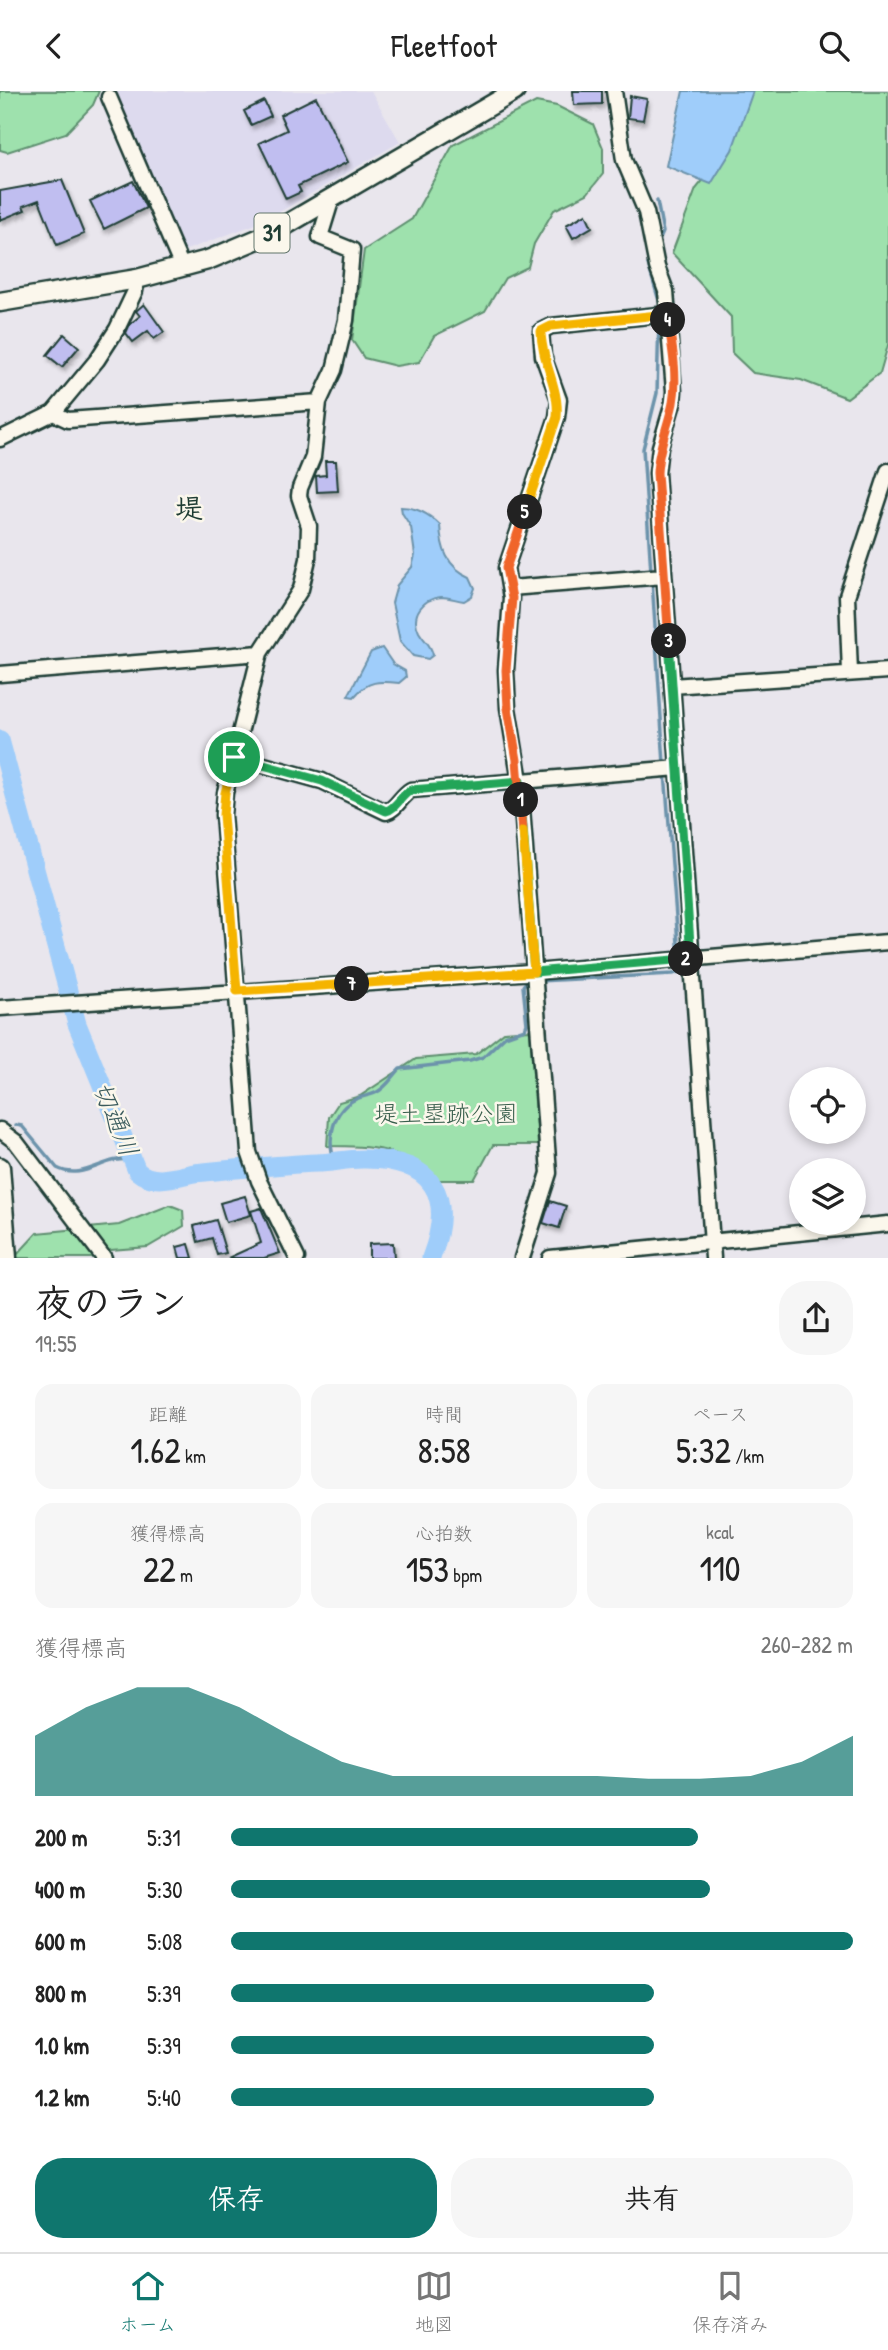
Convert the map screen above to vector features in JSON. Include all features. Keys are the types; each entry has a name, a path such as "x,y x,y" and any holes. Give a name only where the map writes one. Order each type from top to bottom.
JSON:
{"main road":[{"name":"31","path":"0,302 137,279 208,260 272,233 515,91"},
{"path":"0,1167 7,1258"}],"street":[{"path":"614,91 624,160 646,212 657,267 666,291 661,315 674,391 660,447 657,473 713,1258"},
{"path":"109,97 182,267"},
{"path":"297,1258 258,1181 250,1152 223,815 225,793 260,653 301,589 309,559 309,526 299,496 300,488 313,457 319,402 334,370 346,320 352,250 320,237 332,198"},
{"path":"0,439 53,413 97,360 117,328 135,291 137,279"},
{"path":"522,1258 549,1173 520,781 506,689 510,588 506,568 557,417 559,400 543,356 541,331 551,326 661,315"},
{"path":"53,413 68,420 319,402"},
{"path":"850,673 848,596 888,471"},
{"path":"510,588 664,576"},
{"path":"0,674 260,653"},
{"path":"672,686 888,671"},
{"path":"234,757 322,781 386,811 411,790 678,768"},
{"path":"0,1008 534,972 888,942"},
{"path":"0,1130 16,1142 104,1258"},
{"path":"550,1258 888,1224"}],"shaded area":[{"path":"109,91 371,91 400,142 264,221 178,253"}],"green space":[{"path":"0,91 99,91 93,105 66,133 7,152 0,150"},
{"path":"749,91 888,91 888,345 880,373 847,398 801,380 753,373 732,353 731,317 672,253 696,189 726,152"},
{"path":"536,102 557,106 593,124 603,148 603,174 587,194 554,210 534,244 528,267 505,278 485,311 434,336 419,362 396,366 364,358 352,340 364,250 412,219 453,145"},
{"name":"堤土塁跡公園","path":"530,1030 538,1145 493,1145 474,1180 436,1180 424,1169 399,1155 373,1148 327,1146 329,1117 339,1102 360,1096 416,1059 476,1054 504,1032"},
{"path":"170,1205 183,1210 184,1226 148,1247 111,1250 106,1258 0,1258 15,1257 37,1233 119,1225"}],"water":[{"path":"683,91 753,91 732,150 711,184 666,166"},
{"path":"401,507 422,512 440,525 447,556 456,568 470,577 475,588 472,596 464,601 435,598 420,609 417,625 433,655 428,659 413,656 400,641 392,603 397,585 412,567 415,555 411,527"},
{"path":"382,648 393,664 405,671 406,677 399,683 374,683 364,687 354,697 348,696 371,652"}],"building":[{"path":"573,91 602,91 602,104 574,105"},
{"path":"630,96 647,99 643,120 628,118"},
{"path":"316,97 348,162 298,186 301,192 286,199 259,143 287,130 280,115"},
{"path":"264,101 271,116 251,125 244,111"},
{"path":"62,180 84,234 57,245 39,200 23,206 25,210 0,220 0,191"},
{"path":"133,181 146,208 104,229 90,201"},
{"path":"586,214 592,227 573,238 566,225"},
{"path":"144,304 164,332 154,339 148,331 133,342 126,333 130,324 140,316 136,311"},
{"path":"64,334 79,347 62,367 47,355"},
{"path":"325,461 336,461 338,491 317,492 316,476 326,475"},
{"path":"245,1196 251,1215 226,1222 220,1203"},
{"path":"550,1201 566,1206 559,1228 543,1223"},
{"path":"261,1208 280,1253 264,1258 228,1258 261,1243 251,1211"},
{"path":"216,1220 226,1253 217,1255 212,1238 198,1242 194,1226"},
{"path":"393,1243 394,1258 369,1258 369,1244"},
{"path":"189,1244 193,1258 180,1258 177,1247"}],"waterway":[{"path":"657,201 663,232 657,246"},
{"path":"651,259 648,264 660,312"},
{"path":"651,572 643,449 657,393 659,319"},
{"path":"652,580 664,764"},
{"name":"切通川","path":"0,740 77,1024 137,1171 150,1178 164,1179 194,1173 353,1159 389,1161 408,1166 422,1174 433,1185 439,1199 438,1236 431,1258"},
{"path":"665,772 679,956"},
{"path":"538,981 673,974 679,972 679,964"},
{"path":"335,1161 331,1144 334,1126 337,1117 348,1104 380,1090 400,1069 483,1057 505,1036 525,1029 527,1024 523,986 530,981"},
{"path":"16,1125 22,1126 57,1168 76,1172 121,1159 131,1160"}],"district":[{"name":"堤","path":"189,508"}],"route":[{"path":"234,757 225,793 223,815 237,991 534,972 527,876 520,781 506,689 512,598 506,568 557,417 559,400 543,356 541,331 551,326 668,314 674,391 657,460 657,473 691,958 534,972 520,781 411,790 386,811 322,781 234,757"}]}
